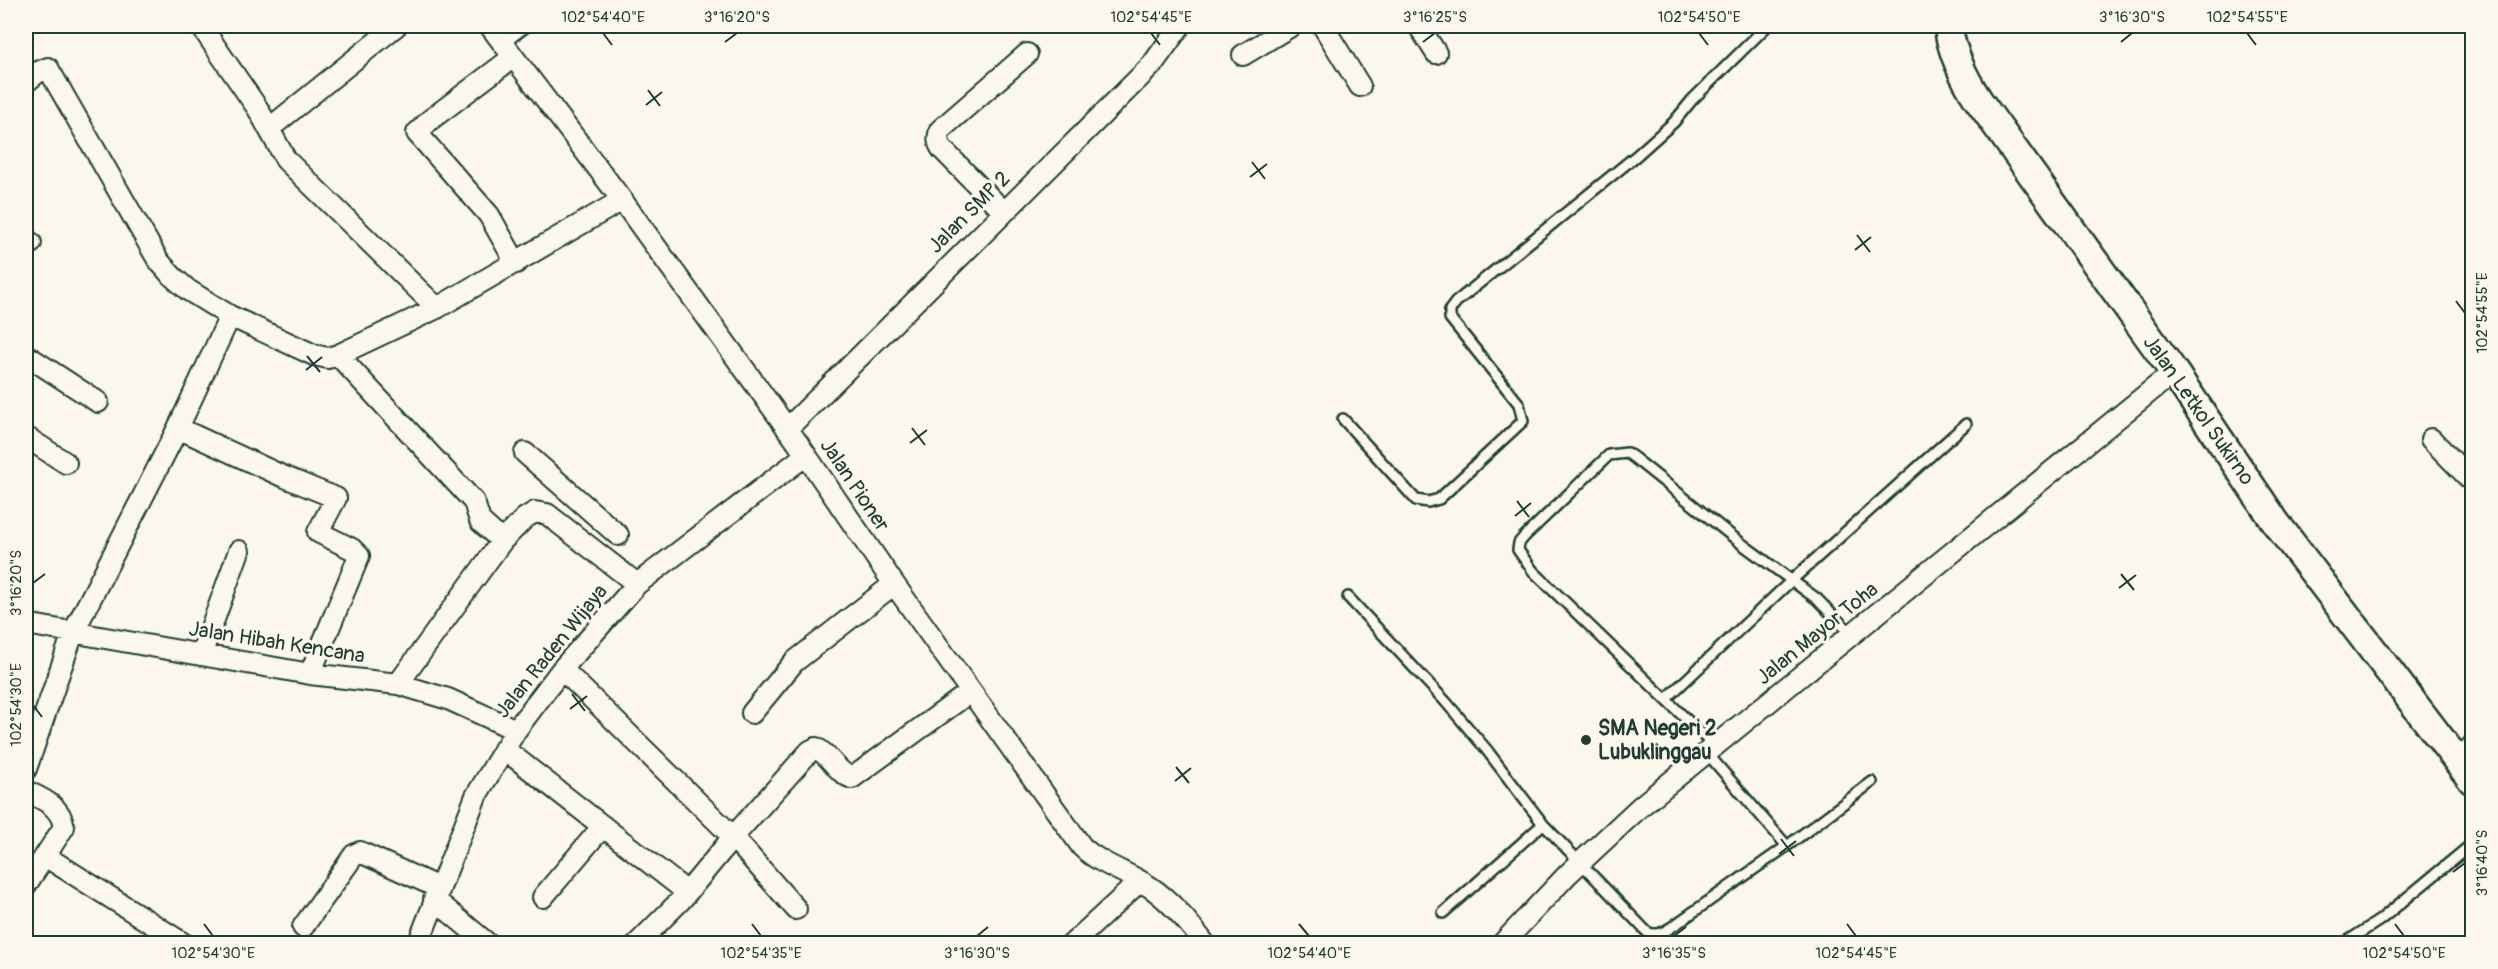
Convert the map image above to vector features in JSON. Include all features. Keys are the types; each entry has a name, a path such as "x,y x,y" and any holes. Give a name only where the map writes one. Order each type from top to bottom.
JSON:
{"main road":[{"name":"Jalan Letkol Sukirno","path":"1948,26 1951,45 1970,87 2174,372 2276,523 2468,763"}],"street":[{"path":"201,26 270,128 286,160 317,187 437,308"},
{"path":"270,128 396,26"},
{"name":"Jalan Pioner","path":"490,26 622,200 806,455 970,692 1082,847 1096,859 1140,881 1172,906 1205,944"},
{"name":"Jalan SMP 2","path":"787,429 1152,64 1180,26"},
{"path":"1243,55 1288,26"},
{"path":"1323,26 1360,86"},
{"path":"1419,26 1436,53"},
{"path":"508,51 417,133 489,215 516,263"},
{"path":"1004,212 942,149 938,143 938,136 940,130 1027,54"},
{"path":"26,82 38,72 48,68 158,260 188,290 230,316 314,355 328,358 437,308 622,200"},
{"path":"26,769 73,633 178,428 230,316"},
{"path":"26,355 98,402"},
{"path":"338,355 474,502 480,521 502,541"},
{"name":"Jalan Mayor Toha","path":"1502,944 1579,864 1641,806 1853,636 2174,372"},
{"path":"178,428 336,498 318,532 352,549 358,556 310,675"},
{"path":"26,437 66,463"},
{"path":"2431,439 2472,481"},
{"path":"525,453 618,535"},
{"name":"Jalan Raden Wijaya","path":"418,944 470,810 516,730 562,669 637,584 806,455"},
{"path":"547,514 565,490"},
{"path":"398,684 502,541 525,518 535,512 547,514 637,584"},
{"path":"201,655 239,551"},
{"path":"752,713 794,662 894,584"},
{"name":"Jalan Hibah Kencana","path":"26,624 310,675 398,684 448,699 516,730"},
{"path":"562,669 733,837 796,909"},
{"path":"637,944 687,892 810,751 816,748 822,751 845,776 852,778 970,692"},
{"path":"504,749 687,892"},
{"path":"26,791 56,808 63,817 64,827 26,885"},
{"path":"543,897 603,826"},
{"path":"303,927 354,855 360,852 437,894 488,944"},
{"path":"45,856 184,944"},
{"path":"1072,944 1140,881"}],"lane":[{"path":"508,51 527,26"},
{"path":"1343,419 1416,500 1428,502 1438,499 1523,421 1519,404 1450,318 1450,310 1456,302 1636,156 1674,122 1692,100 1767,26"},
{"path":"1666,699 1792,580 1966,424"},
{"path":"1787,846 1710,749 1666,699 1533,571 1521,558 1518,550 1524,537 1609,455 1620,453 1633,457 1742,544 1817,599 1853,636"},
{"path":"1348,597 1445,701 1486,749 1543,824 1579,864 1652,935 1672,927 1787,846 1872,782"},
{"path":"1443,913 1543,824"},
{"path":"2343,944 2380,920 2472,844"}],"place":[{"name":"SMA Negeri 2 Lubuklinggau","path":"1586,740"}]}
